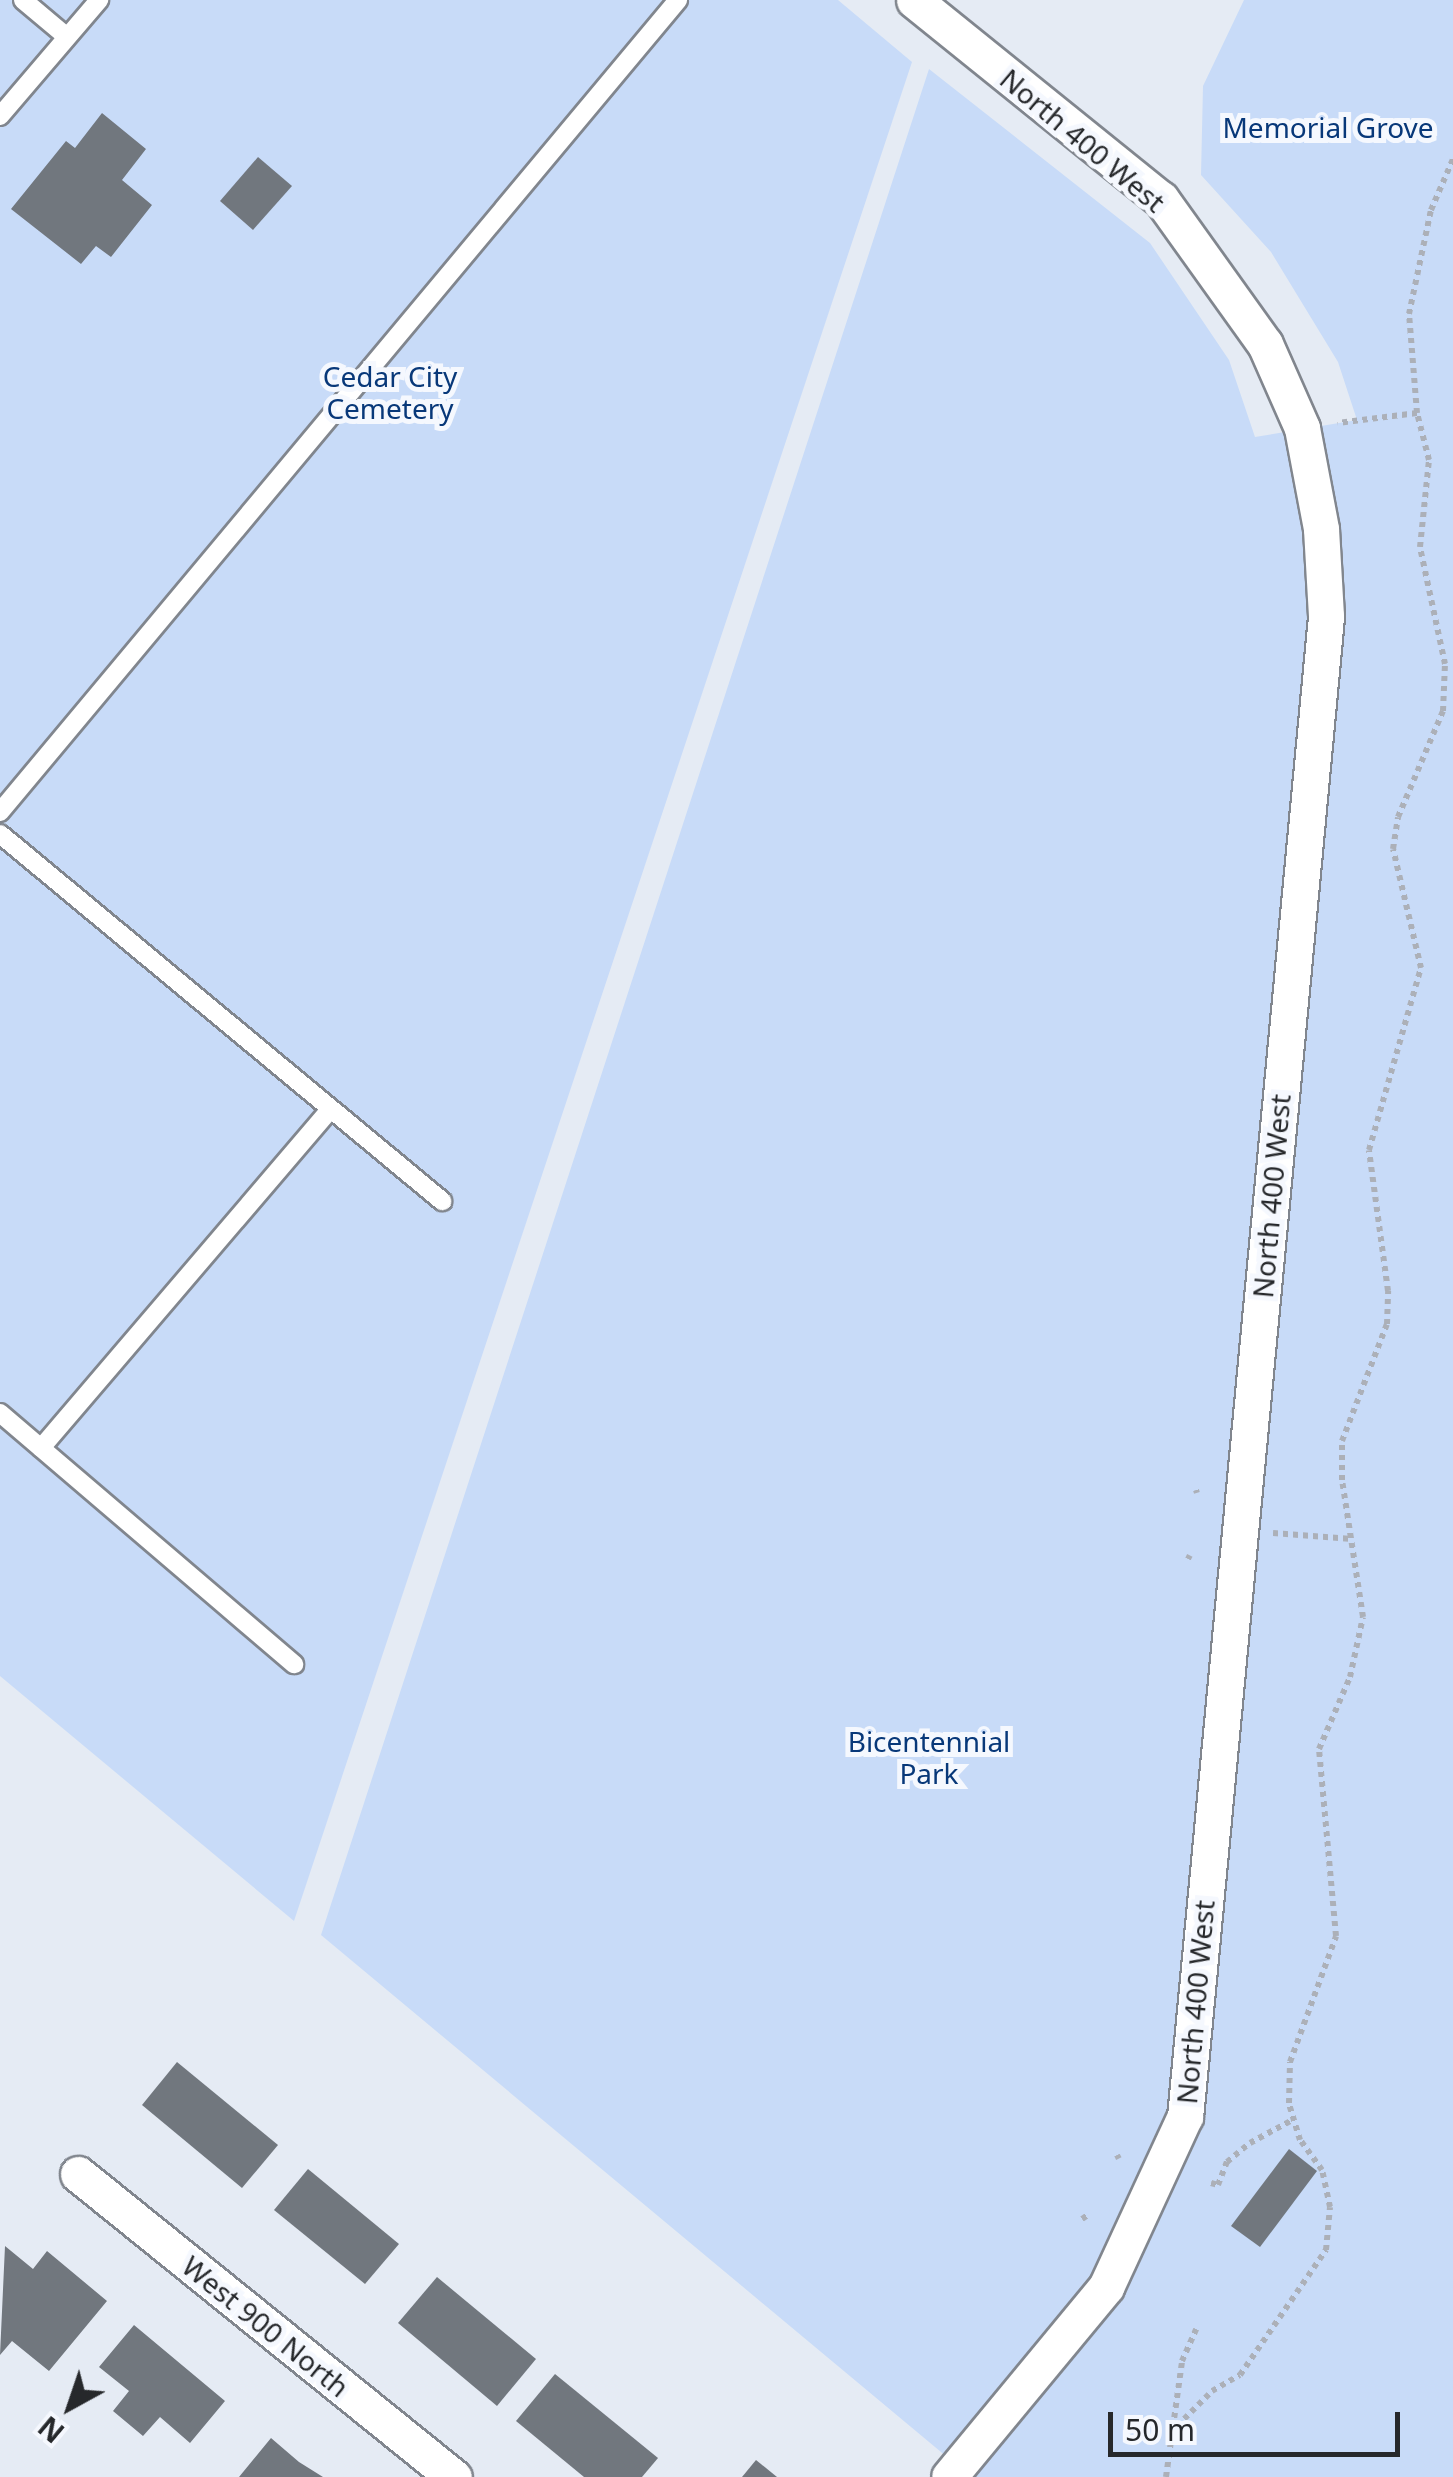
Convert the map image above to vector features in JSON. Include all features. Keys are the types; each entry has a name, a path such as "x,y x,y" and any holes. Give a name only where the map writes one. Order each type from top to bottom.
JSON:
{"street":[{"name":"North 400 West","path":"914,0 1161,199 1265,344 1302,428 1321,529 1326,617 1185,2116 1106,2287 949,2477"},
{"name":"West 900 North","path":"78,2174 454,2477"}],"lane":[{"path":"24,0 67,37"},
{"path":"0,116 99,0"},
{"path":"0,812 678,0"},
{"path":"0,834 328,1112 442,1201"},
{"path":"41,1448 328,1112"},
{"path":"0,1414 294,1664"}],"path":[{"path":"1170,2433 1212,2391 1240,2375 1326,2250 1330,2206 1322,2170 1294,2120 1290,2062 1336,1936 1318,1749 1350,1677 1364,1616 1342,1441 1386,1324 1388,1291 1369,1150 1421,968 1393,849 1398,816 1442,711 1445,664 1420,547 1430,460 1417,413 1410,314 1431,210 1453,159"},
{"path":"1302,428 1417,413"},
{"path":"1240,1531 1352,1539"},
{"path":"1211,2182 1218,2185 1226,2162 1250,2143 1294,2120"},
{"path":"1166,2477 1182,2361 1196,2329"}],"green space":[{"name":"Cedar City Cemetery","path":"0,0 838,0 912,62 294,1921 0,1676"},
{"name":"Bicentennial Park","path":"1244,0 1453,0 1453,2477 971,2477 321,1935 929,69 1150,243 1229,360 1255,437 1357,420 1338,362 1271,252 1201,175 1203,86"}],"building":[{"path":"102,113 146,149 122,180 152,205 111,257 96,246 81,264 11,209 66,141 75,148"},
{"path":"258,157 292,186 253,230 220,201"},
{"path":"177,2062 278,2145 242,2188 142,2105"},
{"path":"1289,2149 1317,2171 1260,2247 1231,2226"},
{"path":"308,2169 399,2244 365,2284 274,2210"},
{"path":"5,2246 33,2269 47,2251 107,2301 49,2371 12,2341 0,2355"},
{"path":"437,2277 536,2359 497,2406 398,2323"},
{"path":"134,2325 225,2401 190,2443 160,2417 143,2436 113,2411 129,2391 99,2367"},
{"path":"555,2374 658,2458 642,2477 584,2477 516,2421"},
{"path":"271,2438 299,2462 323,2477 239,2477"},
{"path":"756,2460 777,2477 742,2477"}],"park label":[{"name":"Memorial Grove","path":"1328,127"}]}
